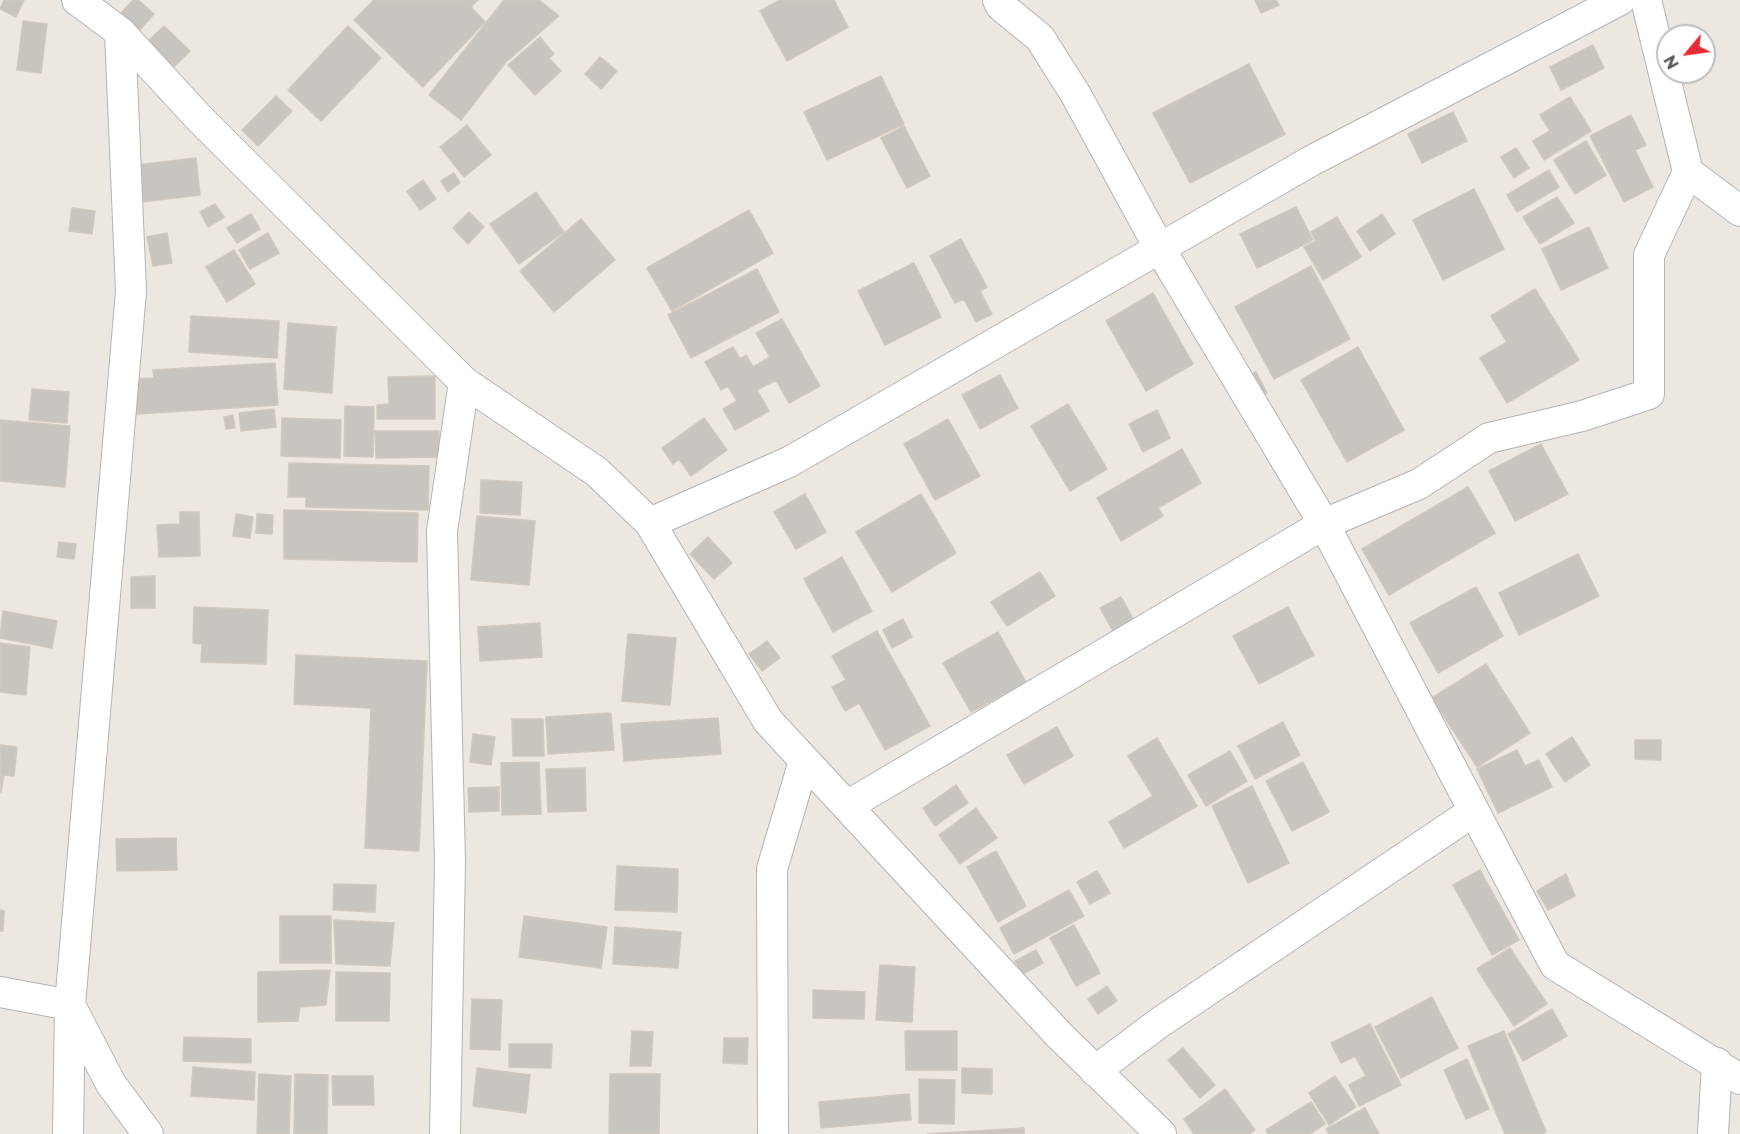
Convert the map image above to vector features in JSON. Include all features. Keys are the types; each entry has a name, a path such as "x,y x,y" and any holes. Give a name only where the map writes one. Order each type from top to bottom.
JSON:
{"street":[{"path":"77,0 120,32 199,118 464,382 597,472 650,522 768,721 1095,1071 1161,1134"},
{"path":"998,0 1001,6 1041,38 1076,95 1160,249 1324,524 1555,965 1729,1071 1713,1134"},
{"path":"650,522 789,462 1311,161 1620,0"},
{"path":"847,806 1324,524 1419,484 1489,438 1582,416 1649,394 1649,255 1688,172 1646,0"},
{"path":"68,1134 70,1005 131,291 120,32"},
{"path":"1688,172 1740,211"},
{"path":"445,1134 450,862 442,531 464,382"},
{"path":"773,1134 772,869 804,761"},
{"path":"1095,1071 1169,1017 1474,811"},
{"path":"0,992 70,1005"},
{"path":"70,1005 111,1083 148,1134"}],"building":[{"path":"4,0 24,0 16,17 0,9"},
{"path":"133,0 138,0 154,14 137,33 118,16"},
{"path":"374,0 478,0 471,7 485,22 423,87 354,20"},
{"path":"504,0 539,0 559,16 506,62 461,120 429,95"},
{"path":"780,0 834,0 848,27 787,61 760,11"},
{"path":"1255,0 1276,0 1279,5 1261,13"},
{"path":"23,21 47,24 41,73 17,70"},
{"path":"164,26 190,51 174,67 148,41"},
{"path":"348,26 381,58 321,121 288,90"},
{"path":"540,37 554,54 549,58 561,71 535,95 508,65"},
{"path":"1593,45 1604,68 1561,90 1550,67"},
{"path":"600,57 617,71 601,89 585,74"},
{"path":"1249,64 1285,134 1190,183 1153,113"},
{"path":"881,76 904,124 827,160 804,112"},
{"path":"276,96 292,111 258,146 242,130"},
{"path":"1570,97 1591,131 1544,160 1533,141 1550,131 1540,115"},
{"path":"1453,112 1467,141 1422,163 1408,134"},
{"path":"1631,115 1646,145 1635,150 1653,187 1624,202 1590,136"},
{"path":"467,125 491,155 464,177 440,147"},
{"path":"904,126 930,176 907,188 881,138"},
{"path":"1586,141 1606,175 1575,194 1554,160"},
{"path":"1516,148 1529,168 1514,178 1501,157"},
{"path":"196,158 200,195 141,202 136,165"},
{"path":"1549,170 1559,187 1517,212 1507,195"},
{"path":"454,173 460,183 448,192 441,181"},
{"path":"423,180 436,199 420,210 407,191"},
{"path":"1474,189 1504,249 1443,280 1413,220"},
{"path":"536,192 564,232 519,264 490,224"},
{"path":"1557,197 1574,223 1540,244 1523,217"},
{"path":"215,204 224,217 208,227 200,212"},
{"path":"1296,207 1313,240 1257,268 1240,234"},
{"path":"72,208 95,211 92,234 69,231"},
{"path":"749,210 773,253 672,311 647,268"},
{"path":"469,212 484,227 468,244 453,228"},
{"path":"251,214 260,229 237,243 227,228"},
{"path":"1382,214 1395,234 1370,251 1357,231"},
{"path":"1337,217 1361,257 1323,280 1304,247 1316,241 1311,232"},
{"path":"581,219 615,260 554,312 520,271"},
{"path":"1589,227 1608,268 1561,290 1542,249"},
{"path":"167,233 172,263 153,266 147,237"},
{"path":"268,233 279,253 250,269 239,250"},
{"path":"961,239 987,287 980,291 992,314 976,322 964,299 955,303 930,256"},
{"path":"234,250 255,284 227,302 206,267"},
{"path":"914,263 941,317 885,345 858,291"},
{"path":"1311,266 1350,339 1274,379 1235,307"},
{"path":"757,269 779,312 691,358 668,315"},
{"path":"1535,289 1579,360 1507,403 1480,358 1507,342 1491,316"},
{"path":"1153,293 1193,364 1146,391 1106,321"},
{"path":"191,316 279,321 277,358 189,352"},
{"path":"782,319 820,386 789,403 776,380 757,390 769,411 735,430 723,409 737,401 728,386 721,390 705,362 733,347 740,359 746,355 753,367 770,357 756,333"},
{"path":"288,323 336,327 332,393 284,389"},
{"path":"1358,347 1404,430 1347,462 1301,380"},
{"path":"275,363 278,405 137,414 134,379 154,378 153,370"},
{"path":"1256,372 1267,393 1255,400 1243,379"},
{"path":"1000,375 1018,408 980,429 962,395"},
{"path":"435,376 435,419 377,419 377,405 389,404 388,377"},
{"path":"32,389 69,392 67,423 29,420"},
{"path":"1068,404 1107,469 1070,491 1031,426"},
{"path":"345,406 374,407 373,457 344,456"},
{"path":"274,409 276,427 241,431 239,413"},
{"path":"1157,410 1170,438 1143,452 1129,424"},
{"path":"233,415 235,428 226,429 224,417"},
{"path":"282,418 341,420 340,458 281,456"},
{"path":"704,418 727,450 691,476 679,459 673,464 662,448"},
{"path":"948,419 980,476 935,500 904,444"},
{"path":"0,420 70,426 65,487 0,481"},
{"path":"375,431 439,431 439,457 376,458"},
{"path":"1541,444 1568,494 1515,521 1489,471"},
{"path":"1182,449 1201,483 1158,508 1163,516 1121,541 1097,498"},
{"path":"289,463 429,466 428,510 306,507 306,497 288,497"},
{"path":"481,480 522,482 520,515 480,513"},
{"path":"1468,487 1495,533 1389,595 1362,549"},
{"path":"805,494 826,532 796,549 774,512"},
{"path":"921,494 956,553 892,592 856,532"},
{"path":"284,510 418,513 417,562 284,559"},
{"path":"180,512 199,512 200,556 159,557 157,525 180,524"},
{"path":"236,514 253,517 250,538 233,536"},
{"path":"257,514 273,515 272,534 256,533"},
{"path":"477,516 535,521 529,585 471,580"},
{"path":"708,537 732,563 714,579 690,554"},
{"path":"59,542 76,544 74,559 57,557"},
{"path":"1578,554 1599,596 1519,635 1499,593"},
{"path":"842,557 872,611 833,632 804,579"},
{"path":"1040,572 1055,596 1007,626 991,602"},
{"path":"155,576 155,608 131,608 131,577"},
{"path":"1476,587 1503,636 1438,673 1410,623"},
{"path":"1121,597 1134,620 1113,631 1100,608"},
{"path":"194,607 268,610 266,664 201,662 202,644 193,643"},
{"path":"1288,607 1314,655 1259,684 1233,636"},
{"path":"3,611 57,621 52,648 0,638"},
{"path":"903,619 912,637 892,648 883,630"},
{"path":"540,623 542,657 480,661 478,627"},
{"path":"877,631 930,726 885,750 859,703 845,711 832,687 846,680 832,656"},
{"path":"998,632 1026,682 971,712 943,663"},
{"path":"628,634 676,638 670,705 622,701"},
{"path":"767,641 780,658 762,671 749,654"},
{"path":"0,643 30,647 26,695 0,692"},
{"path":"296,655 427,661 419,851 365,848 371,708 294,704"},
{"path":"1486,664 1530,733 1477,767 1432,698"},
{"path":"611,713 614,750 548,754 546,717"},
{"path":"718,718 721,754 624,761 621,724"},
{"path":"512,719 543,719 544,756 513,756"},
{"path":"1283,722 1300,755 1255,779 1238,746"},
{"path":"1057,727 1073,756 1024,784 1007,755"},
{"path":"473,734 495,737 491,765 470,762"},
{"path":"1572,737 1590,765 1565,782 1546,754"},
{"path":"1157,738 1197,806 1124,848 1109,822 1153,796 1128,756"},
{"path":"1635,740 1661,740 1661,760 1635,759"},
{"path":"0,745 17,747 14,776 4,775 1,792"},
{"path":"1517,750 1525,766 1539,760 1552,787 1498,813 1477,769"},
{"path":"1230,751 1247,781 1206,806 1188,775"},
{"path":"539,762 541,814 502,815 501,763"},
{"path":"1303,762 1329,812 1292,831 1266,781"},
{"path":"585,768 586,811 548,812 546,769"},
{"path":"956,785 968,803 935,826 923,808"},
{"path":"1252,786 1289,863 1248,883 1212,806"},
{"path":"499,787 499,811 469,812 468,788"},
{"path":"976,808 997,838 960,864 939,835"},
{"path":"176,838 177,870 117,871 116,839"},
{"path":"996,851 1026,906 998,922 967,867"},
{"path":"617,866 678,869 677,912 615,910"},
{"path":"1480,870 1519,940 1492,955 1453,885"},
{"path":"1097,871 1110,893 1090,904 1077,882"},
{"path":"1566,874 1575,896 1548,910 1537,891"},
{"path":"334,884 376,885 375,912 333,910"},
{"path":"1069,890 1084,916 1014,954 1000,928"},
{"path":"0,910 4,911 3,931 0,931"},
{"path":"280,916 331,916 331,963 280,963"},
{"path":"524,916 607,927 601,968 519,957"},
{"path":"334,920 394,923 390,966 336,964"},
{"path":"1074,925 1100,973 1076,986 1050,938"},
{"path":"615,927 681,932 678,968 613,964"},
{"path":"1510,948 1547,1004 1514,1026 1477,969"},
{"path":"1036,950 1043,963 1023,974 1015,961"},
{"path":"880,965 915,967 912,1022 876,1020"},
{"path":"330,970 326,1005 300,1007 298,1021 258,1022 258,972"},
{"path":"336,972 390,973 389,1021 336,1021"},
{"path":"1107,986 1117,1001 1098,1014 1088,999"},
{"path":"813,990 865,992 864,1019 813,1018"},
{"path":"1432,997 1458,1048 1401,1078 1375,1027"},
{"path":"472,999 502,1000 500,1050 470,1049"},
{"path":"1552,1009 1567,1036 1523,1061 1508,1034"},
{"path":"1370,1024 1401,1085 1359,1106 1349,1085 1366,1076 1355,1056 1341,1063 1331,1043"},
{"path":"632,1031 653,1032 651,1066 630,1066"},
{"path":"905,1031 957,1031 957,1070 906,1070"},
{"path":"1504,1031 1546,1132 1505,1134 1468,1046"},
{"path":"184,1037 251,1039 251,1063 183,1061"},
{"path":"724,1038 748,1038 747,1064 723,1063"},
{"path":"509,1044 552,1044 551,1068 509,1067"},
{"path":"1183,1048 1215,1085 1200,1098 1168,1060"},
{"path":"1467,1059 1489,1109 1466,1119 1444,1070"},
{"path":"193,1067 255,1072 254,1100 191,1096"},
{"path":"477,1068 530,1075 526,1113 473,1106"},
{"path":"962,1068 992,1069 992,1094 962,1093"},
{"path":"259,1074 291,1076 289,1134 257,1134"},
{"path":"295,1074 328,1075 327,1134 294,1134"},
{"path":"610,1074 660,1074 659,1134 609,1134"},
{"path":"332,1076 373,1076 374,1105 333,1105"},
{"path":"1335,1076 1356,1107 1329,1125 1309,1093"},
{"path":"919,1079 955,1080 954,1124 919,1123"},
{"path":"1225,1089 1255,1130 1249,1134 1194,1134 1184,1119"},
{"path":"909,1094 911,1120 821,1128 819,1102"},
{"path":"1311,1102 1325,1124 1310,1134 1268,1134 1266,1130"},
{"path":"1365,1108 1379,1134 1329,1134 1326,1129"},
{"path":"1024,1128 1024,1134 927,1134"}]}
